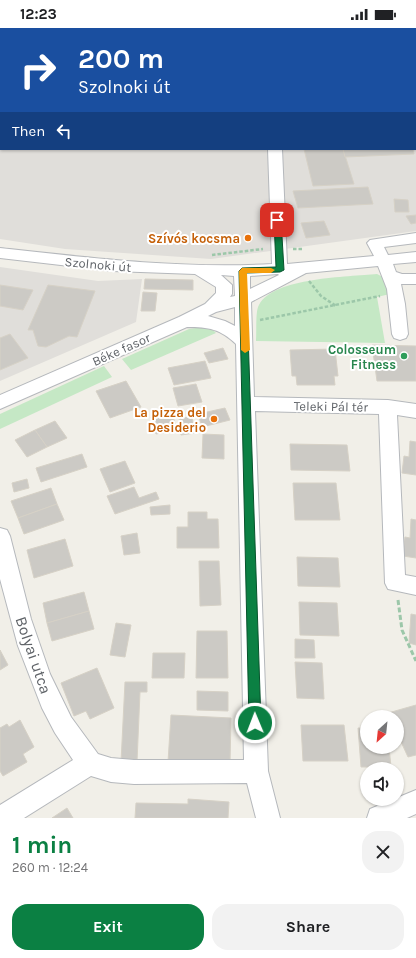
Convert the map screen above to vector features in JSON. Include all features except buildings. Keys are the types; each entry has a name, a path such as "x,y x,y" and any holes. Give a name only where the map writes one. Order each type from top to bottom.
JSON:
{"street":[{"path":"275,150 280,270"},
{"path":"400,334 395,293 390,275 375,243 416,238"},
{"name":"Szolnoki út","path":"0,253 113,266 242,271 280,270 308,275"},
{"path":"410,258 412,270 416,272"},
{"name":"Szolnoki út","path":"196,269 213,277 244,299 308,275 382,260 410,258"},
{"path":"242,271 247,404 256,771 268,818"},
{"path":"390,275 400,279 416,279"},
{"path":"211,308 224,294 224,285"},
{"name":"Béke fasor","path":"0,402 185,321 211,308 244,299"},
{"path":"185,321 209,321 233,330 245,343"},
{"name":"Teleki Pál tér","path":"247,404 388,407 416,411"},
{"path":"388,407 395,584 416,586"},
{"name":"Bolyai utca","path":"0,536 7,595 40,681 64,730 90,763"},
{"path":"2,818 90,763 108,769 143,772 236,773 256,771"},
{"path":"379,818 416,802"}],"path":[{"path":"211,255 278,248 302,249"},
{"path":"308,275 320,296 336,306"},
{"path":"257,320 336,306 395,293"},
{"path":"395,584 402,630 416,661"}],"shaded area":[{"path":"0,150 416,150 416,231 211,259 65,249 0,239"},
{"path":"0,267 98,281 142,279 136,322 0,381"}],"green space":[{"path":"377,274 383,277 390,294 377,297 385,343 256,341 258,308 267,296 280,289 313,280"},
{"path":"203,327 212,329 216,333 131,370 122,359 189,329"},
{"path":"104,366 112,377 0,429 0,414"}],"slow traffic":[{"path":"245,350 244,284 242,271 271,270"}],"place":[{"name":"Szívós kocsma","path":"248,238"},
{"name":"Colosseum Fitness","path":"404,356"},
{"name":"La pizza del Desiderio","path":"214,419"}],"route":[{"path":"255,723 244,284 242,271 280,270 277,220"}]}
